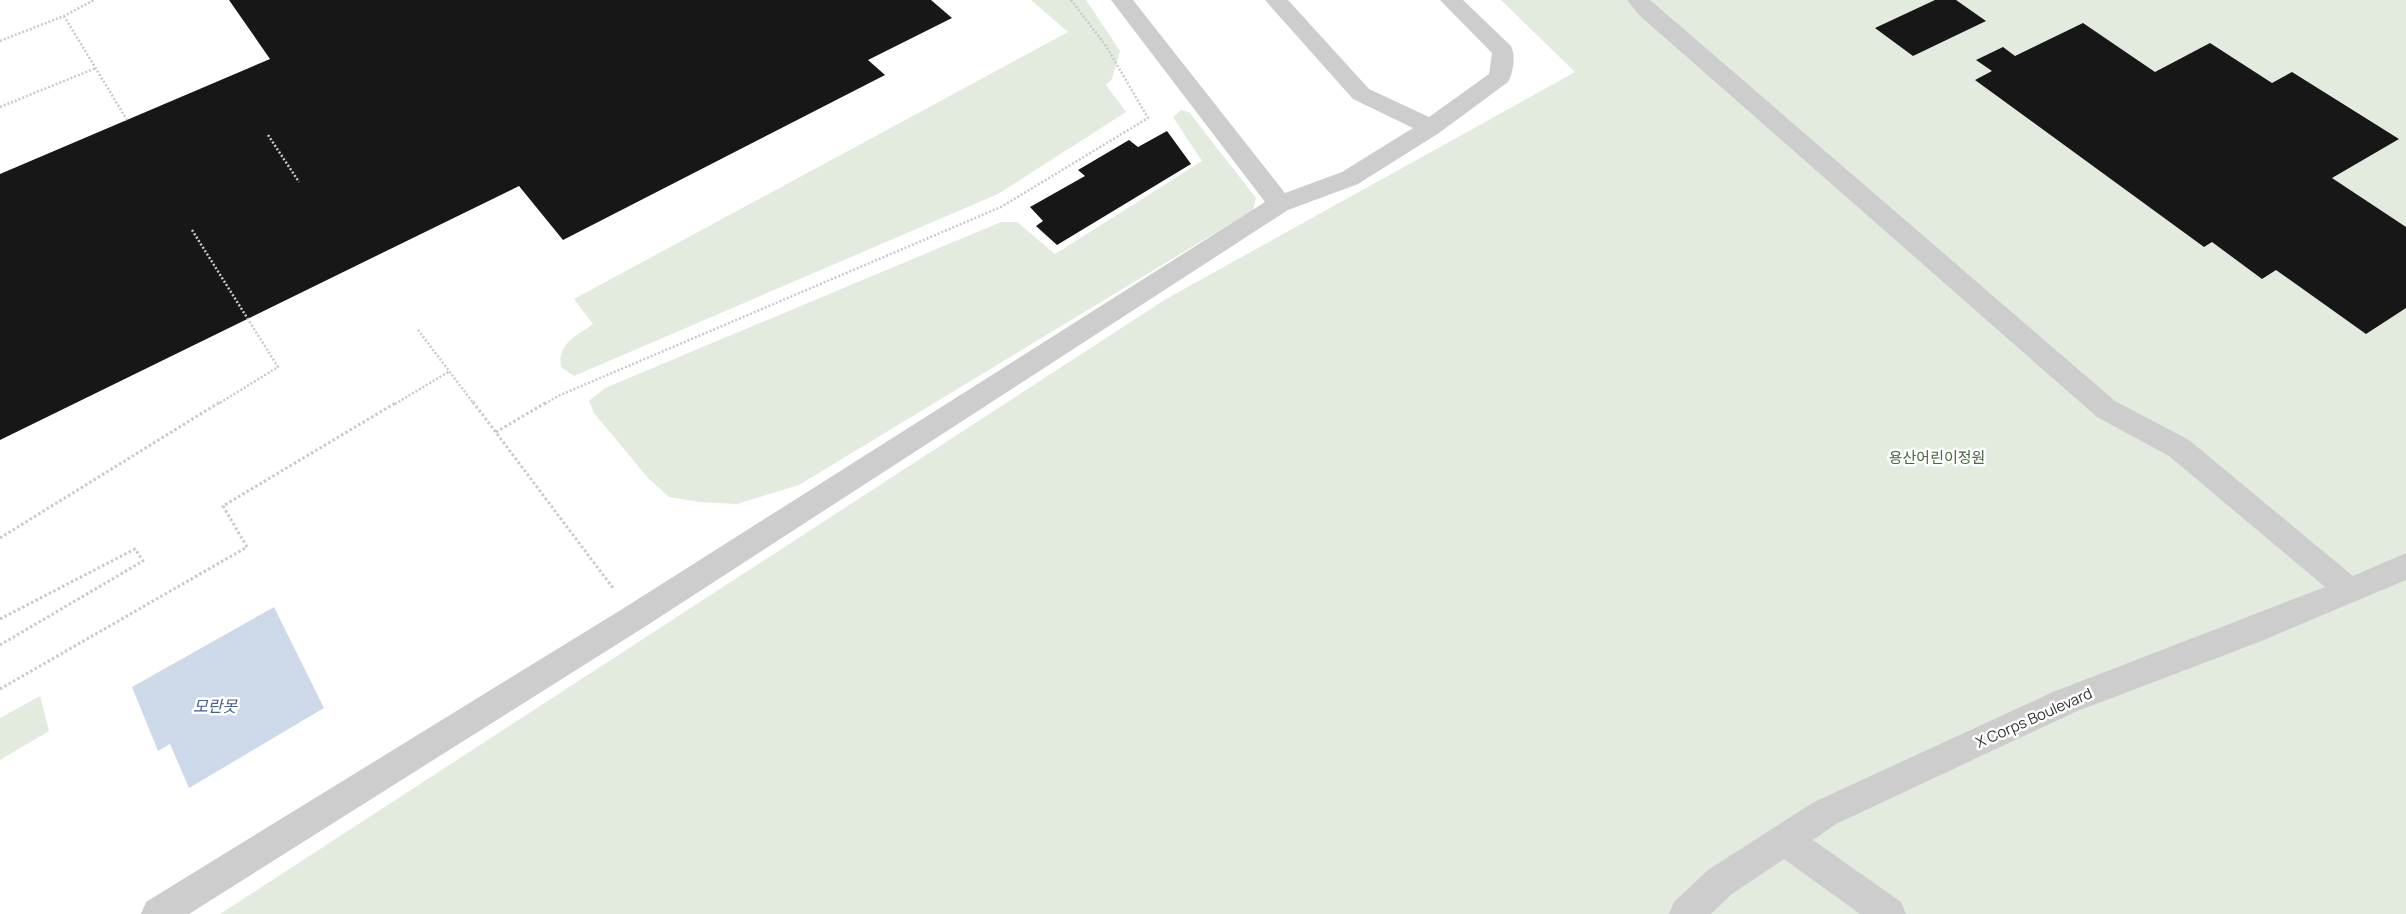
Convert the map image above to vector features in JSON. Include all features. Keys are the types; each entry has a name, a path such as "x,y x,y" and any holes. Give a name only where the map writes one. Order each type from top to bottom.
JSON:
{"lane":[{"path":"1122,0 1280,204"},
{"path":"1276,0 1361,94 1431,127"},
{"path":"158,914 635,617 1280,204 1350,178 1431,127 1500,77 1503,51 1451,0"},
{"path":"1638,0 1654,17 2106,409 2179,448 2349,590"},
{"name":"X Corps Boulevard","path":"1686,914 1720,882 1825,813 2064,702 2248,632 2406,566"},
{"path":"1783,839 1889,914"}],"path":[{"path":"0,41 64,16 94,0"},
{"path":"496,432 558,396 1001,207 1148,118 1106,46 1071,0"},
{"path":"64,16 128,120"},
{"path":"0,107 96,68"},
{"path":"268,135 298,182"},
{"path":"0,538 278,367 192,230"},
{"path":"418,330 635,617"},
{"path":"0,689 247,547 223,506 450,371"},
{"path":"0,619 135,550 143,561 0,645"}],"green space":[{"path":"1031,0 1086,0 1120,51 1112,79 1106,85 1126,112 998,194 574,376 561,367 562,352 565,346 574,337 593,324 574,299 1068,32"},
{"name":"용산어린이정원","path":"1501,0 2406,0 2406,914 220,914 1166,299 1575,72"},
{"path":"1181,110 1189,112 1256,198 1253,210 799,485 737,504 699,502 669,497 648,478 594,413 589,401 605,388 1001,222 1017,222 1055,254 1202,161 1173,117"},
{"path":"40,696 49,731 0,760 0,718"}],"water":[{"name":"모란못","path":"274,607 324,708 189,788 170,744 158,751 132,687"}],"building":[{"path":"229,0 931,0 952,18 868,60 885,75 563,240 519,186 0,440 0,174 270,59"},
{"path":"1935,0 1956,0 1986,21 1913,56 1875,28"},
{"path":"2083,23 2155,72 2210,43 2272,83 2292,72 2399,139 2332,178 2406,227 2406,308 2366,334 2276,270 2262,279 2212,242 2204,247 1975,80 1992,71 1976,60 2003,47 2015,56"},
{"path":"1167,131 1191,164 1057,245 1036,226 1043,221 1030,207 1085,176 1078,170 1129,140 1138,147"}]}
